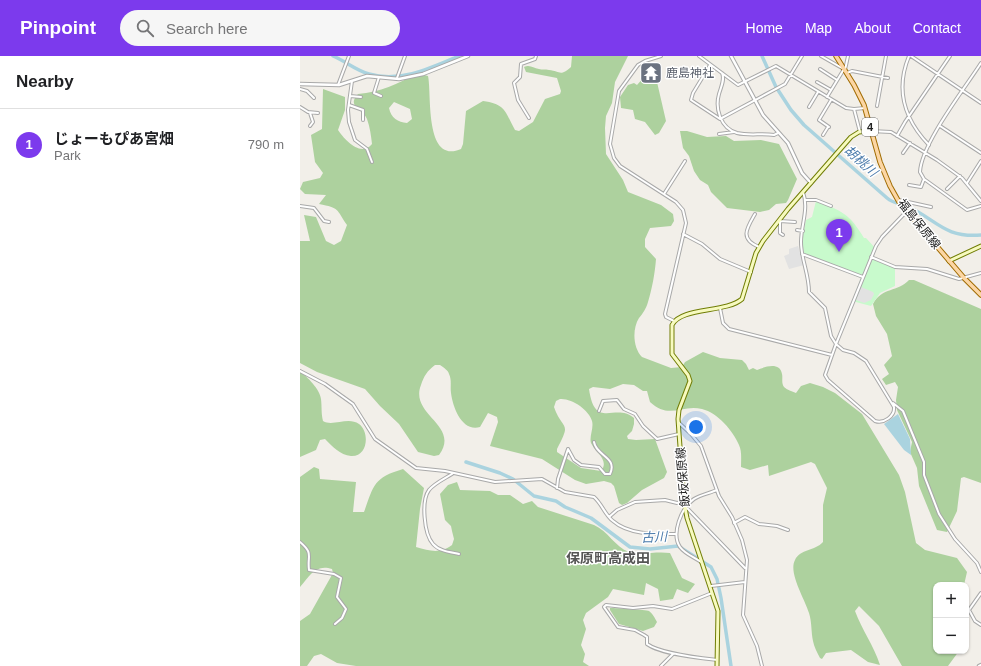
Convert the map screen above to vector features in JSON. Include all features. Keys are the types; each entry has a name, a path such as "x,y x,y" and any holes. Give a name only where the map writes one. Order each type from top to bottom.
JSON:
{"main road":[{"name":"福島保原線","path":"836,56 865,108 885,176 898,201 964,278 981,295"},
{"path":"674,321 679,318 737,303 742,299 759,247 803,191 851,137 860,132 871,131"},
{"path":"949,261 981,246"},
{"name":"飯坂保原線","path":"674,321 671,329 672,354 688,375 690,383 679,410 678,422 684,502 711,586 719,618 717,666"}],"street":[{"path":"337,85 349,56"},
{"path":"396,80 405,56"},
{"path":"314,98 307,91 300,90 300,84 337,85 365,77 379,77 396,80 426,73 468,56"},
{"path":"529,118 518,100 514,83 520,77 521,64 535,60 536,56"},
{"path":"661,56 638,65 620,89 610,144 614,158 620,166 676,202 683,210 686,219 684,234 665,314 666,317 674,321"},
{"path":"699,56 737,84 745,82 775,66 846,108 865,108"},
{"path":"731,56 763,115 788,143 802,173 811,183"},
{"path":"720,119 785,84 802,56"},
{"path":"822,56 845,70 888,78"},
{"path":"827,97 845,70 848,56"},
{"path":"877,106 886,56"},
{"path":"897,136 909,115 950,56"},
{"path":"929,145 919,135 904,104 901,86 912,57 981,103"},
{"path":"981,63 925,152 920,170 924,179 967,210 981,206"},
{"path":"710,65 693,93 692,100 720,119 734,132"},
{"path":"820,69 837,80"},
{"path":"720,119 717,101 725,76"},
{"path":"379,77 374,93 381,96"},
{"path":"352,81 349,105 349,122 355,140 366,148 372,162"},
{"path":"817,82 831,90"},
{"path":"809,107 818,92"},
{"path":"350,96 362,97"},
{"path":"823,135 829,127 819,120 831,100"},
{"path":"349,105 363,110 363,120"},
{"path":"300,107 310,113 318,113"},
{"path":"854,109 860,132"},
{"path":"310,113 313,122 310,126"},
{"path":"940,126 981,152"},
{"path":"871,131 888,131 925,152 960,176 981,201"},
{"path":"719,134 734,132 774,135 778,133"},
{"path":"903,153 910,143"},
{"path":"664,194 686,161"},
{"path":"967,183 981,161"},
{"path":"947,189 960,176"},
{"path":"909,184 921,187 924,179"},
{"path":"803,191 806,216 802,231 802,254 809,280 809,292 825,308 831,336 836,344 843,350 856,354 866,361 895,408 892,414 882,422 875,421 827,379 825,374 836,344 871,257 880,240 906,212"},
{"path":"805,200 816,200 830,206"},
{"path":"898,201 931,207"},
{"path":"300,206 314,208 324,221 329,222"},
{"path":"755,214 746,230 746,235 750,243 759,247"},
{"path":"783,235 780,233 780,220 795,222"},
{"path":"797,230 802,231"},
{"path":"684,234 702,244 720,259 751,272"},
{"path":"802,254 863,277"},
{"path":"871,257 895,267 927,269 942,274 964,278 981,272"},
{"path":"720,308 723,324 729,329 832,355"},
{"path":"300,371 325,384 354,404 375,438 416,468 495,482 542,479 557,488 574,495 594,497 614,523 637,531 652,534 675,534"},
{"path":"599,411 603,400 617,400 623,408 635,414 643,426 657,439 679,434"},
{"path":"891,402 903,411 924,462 924,475 939,514 955,539 977,563 981,572"},
{"path":"678,422 701,446 717,490 734,523 747,556 743,615 757,646 762,666"},
{"path":"557,488 558,479 568,449 574,460 580,465 599,466 605,474 610,474 612,467 610,460 597,450 594,442"},
{"path":"453,474 430,490 426,497 425,514 427,533 433,544 445,551 459,554"},
{"path":"703,562 681,549 675,534 677,526 686,509 693,500 717,490"},
{"path":"609,517 617,510 635,502 665,500 678,503 684,502"},
{"path":"686,509 745,568"},
{"path":"734,523 745,517 759,524 777,526 788,530"},
{"path":"300,542 307,548 311,556 309,570 334,574 341,578 337,597 346,609 342,618 334,624"},
{"path":"711,586 745,582"},
{"path":"713,593 672,609 653,606 633,608 605,606 618,626 640,632 647,637 647,645 674,654 717,660"},
{"path":"981,593 969,610 975,622 981,625"},
{"path":"661,666 674,654"}],"green space":[{"path":"572,56 628,56 615,82 612,103 606,116 606,154 623,180 628,192 661,205 673,214 674,221 671,226 650,228 645,239 645,247 656,259 648,302 635,327 634,338 639,353 642,357 671,368 682,367 685,362 703,352 720,358 742,360 749,370 753,368 757,370 775,366 781,370 783,384 787,389 796,393 801,386 810,383 823,387 835,393 862,414 899,475 905,492 916,543 925,550 957,558 967,572 965,582 933,582 933,654 957,654 948,666 902,666 879,626 859,606 855,611 875,651 880,665 868,662 851,650 826,653 822,659 820,658 813,643 810,616 795,579 793,565 797,556 820,545 823,542 823,505 827,488 815,464 811,462 769,476 768,465 750,470 741,467 741,450 739,445 724,423 708,411 695,408 670,411 663,410 650,402 647,391 643,391 634,385 623,384 610,389 593,387 589,389 592,402 596,409 607,413 627,414 634,418 632,431 627,436 628,439 655,439 667,472 664,478 642,490 627,503 622,505 619,503 614,486 611,483 604,481 586,484 575,480 542,459 490,446 498,422 497,417 488,413 480,427 474,428 463,422 456,412 448,373 446,369 440,365 435,365 426,374 421,385 419,395 422,404 440,428 444,436 444,445 439,455 434,456 418,452 399,424 365,389 317,372 300,363 300,241 310,241 304,215 316,217 326,241 334,245 341,241 347,225 337,210 319,204 326,195 305,194 300,189 303,182 320,178 323,173 315,162 311,135 322,129 323,89 345,97 345,110 338,130 353,146 363,149 368,148 372,144 367,119 356,108 354,102 358,94 389,87 417,73 428,76 430,111 435,137 441,147 449,151 461,149 463,144 466,111 483,101 491,102 501,107 507,114 515,130 519,131 533,122 545,99 560,94 561,91 557,78 526,72 524,67 530,66 560,73 571,67","holes":["394,102 410,109 412,119 407,123 401,122 393,117 389,108","565,399 570,400 584,409 590,417 592,421 591,443 601,456 604,463 601,471 581,468 557,452 565,430 554,407 556,401"]},
{"path":"650,76 657,82 666,121 659,133 655,135 645,122 635,119 633,110 621,108 620,97 628,85 634,83 637,85 644,77"},
{"path":"680,131 687,131 707,137 726,136 734,141 761,140 779,144 797,179 788,200 786,203 776,204 769,210 760,212 727,208 711,192 708,185 700,180 694,171 689,156 683,148"},
{"path":"816,201 832,207 849,218 864,238 866,238 876,249 873,257 895,268 895,286 880,293 871,306 852,301 861,278 804,255 802,240 806,220 812,217"},
{"path":"909,280 914,280 981,309 981,483 964,477 961,478 957,511 947,532 937,530 919,486 917,468 910,452 912,442 897,410 896,400 898,387 895,382 886,385 882,379 889,374 884,365 892,356 887,334 876,316 873,304 885,292 905,284"},
{"path":"300,371 313,384 320,395 323,421 331,423 350,421 359,424 363,428 366,443 361,453 351,456 343,454 336,450 325,439 320,440 316,450 300,457"},
{"path":"314,467 319,469 320,479 356,482 353,512 364,512 370,495 380,479 393,472 403,469 424,488 416,547 439,551 452,545 454,539 451,526 445,520 440,494 448,485 457,482 460,490 490,491 498,495 510,495 523,504 532,501 538,507 594,525 603,531 620,547 629,552 670,553 682,578 695,584 688,593 677,589 673,599 660,601 658,589 646,583 644,595 613,589 608,597 586,613 583,620 586,629 581,645 585,654 583,662 589,666 356,666 337,663 321,654 314,656 307,666 300,666 300,621 310,614 333,573 332,569 321,568 313,572 300,587 300,477"},
{"path":"610,608 649,611 657,622 654,627 643,631 619,624"}],"shaded area":[{"path":"798,246 804,265 789,269 784,256 789,254 789,249"},
{"path":"861,287 873,292 874,294 871,300 864,303 856,300"}],"water":[{"path":"898,414 910,439 911,455 904,450 884,424"}],"waterway":[{"name":"胡桃川","path":"333,56 364,73 392,77 415,73 459,56"},
{"name":"胡桃川","path":"762,56 776,87 791,110 804,125 887,198 917,211 949,231 958,234 981,235"},
{"name":"古川","path":"466,462 500,473 513,479 534,496 556,501 565,507 591,518 630,547 650,549 678,546 711,567 717,579 721,598 731,666"}],"place":[{"name":"鹿島神社","path":"651,73"},
{"name":"じょーもぴあ宮畑","path":"839,252"}],"district":[{"name":"保原町高成田","path":"608,558"}]}
